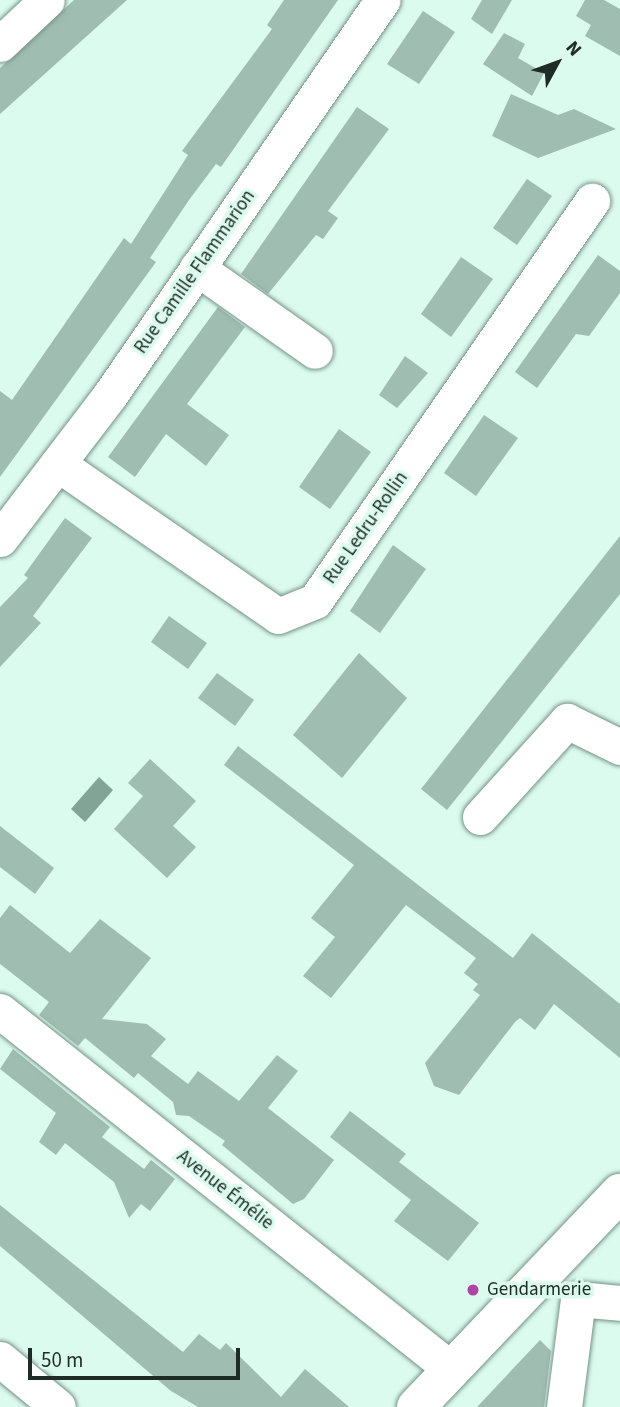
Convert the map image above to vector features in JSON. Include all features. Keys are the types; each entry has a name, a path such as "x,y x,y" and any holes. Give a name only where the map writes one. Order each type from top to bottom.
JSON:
{"main road":[{"path":"416,1407 620,1193"}],"street":[{"path":"0,44 47,0"},
{"name":"Rue Camille Flammarion","path":"0,539 58,464 383,0"},
{"name":"Rue Ledru-Rollin","path":"58,464 278,616 316,601 592,201"},
{"path":"197,268 315,351"},
{"path":"480,817 567,721 620,747"},
{"name":"Avenue Émélie","path":"0,1011 451,1369"},
{"path":"548,1267 578,1299 620,1303"},
{"path":"564,1407 578,1299"},
{"path":"0,1359 58,1407"}],"shaded area":[{"path":"99,777 113,790 85,822 71,809"}],"building":[{"path":"74,0 127,0 0,114 0,68"},
{"path":"284,0 338,0 221,167 216,164 189,200 150,258 156,262 0,477 0,391 12,400 124,238 131,244 188,155 182,151 272,29 267,25"},
{"path":"482,0 512,0 492,34 471,19"},
{"path":"585,0 604,0 620,9 620,56 585,36 591,25 576,16"},
{"path":"423,11 455,32 419,84 387,64"},
{"path":"504,33 525,44 518,58 544,73 532,96 483,64"},
{"path":"511,94 558,115 574,109 616,129 538,158 492,136"},
{"path":"357,107 389,129 328,211 338,218 323,239 316,235 268,294 241,274"},
{"path":"527,179 552,196 517,245 493,228"},
{"path":"598,255 620,271 620,293 589,336 576,334 537,388 515,372"},
{"path":"461,257 493,279 451,337 421,314"},
{"path":"218,307 245,327 187,404 229,435 206,466 166,434 135,477 108,457"},
{"path":"405,356 428,373 397,408 379,395"},
{"path":"484,415 518,438 476,496 444,473"},
{"path":"339,429 371,452 330,509 299,487"},
{"path":"65,518 92,538 33,616 41,623 0,667 0,607 28,578 24,575"},
{"path":"620,536 620,594 447,810 421,789"},
{"path":"393,545 426,569 380,633 350,611"},
{"path":"169,616 207,643 188,669 151,642"},
{"path":"359,653 407,698 342,778 293,735"},
{"path":"217,673 254,700 235,726 198,698"},
{"path":"238,746 513,958 532,933 620,1004 620,1058 554,1004 535,1030 520,1018 515,1022 459,1095 434,1086 425,1063 480,995 473,990 478,984 464,973 476,958 406,905 331,998 303,976 335,937 311,918 354,865 224,765"},
{"path":"150,759 196,801 173,826 196,847 167,878 114,829 143,796 128,783"},
{"path":"0,826 54,868 35,894 0,867"},
{"path":"10,905 70,953 100,919 151,958 102,1019 147,1024 166,1039 151,1056 188,1084 198,1071 239,1101 277,1055 298,1071 268,1108 334,1160 304,1199 293,1204 222,1145 225,1141 189,1116 176,1115 173,1102 138,1073 134,1078 85,1038 78,1046 39,1015 49,1002 0,964 0,918"},
{"path":"13,1049 110,1127 102,1137 144,1169 151,1160 175,1179 150,1211 141,1204 129,1218 114,1182 65,1143 56,1155 39,1142 56,1113 0,1069"},
{"path":"350,1111 406,1154 399,1162 479,1223 448,1261 394,1221 411,1200 330,1137"},
{"path":"0,1205 183,1352 199,1334 220,1350 226,1343 281,1397 305,1369 349,1407 198,1407 171,1391 0,1246"},
{"path":"540,1340 551,1351 544,1407 477,1407"}],"place":[{"name":"Gendarmerie","path":"473,1290"}]}
